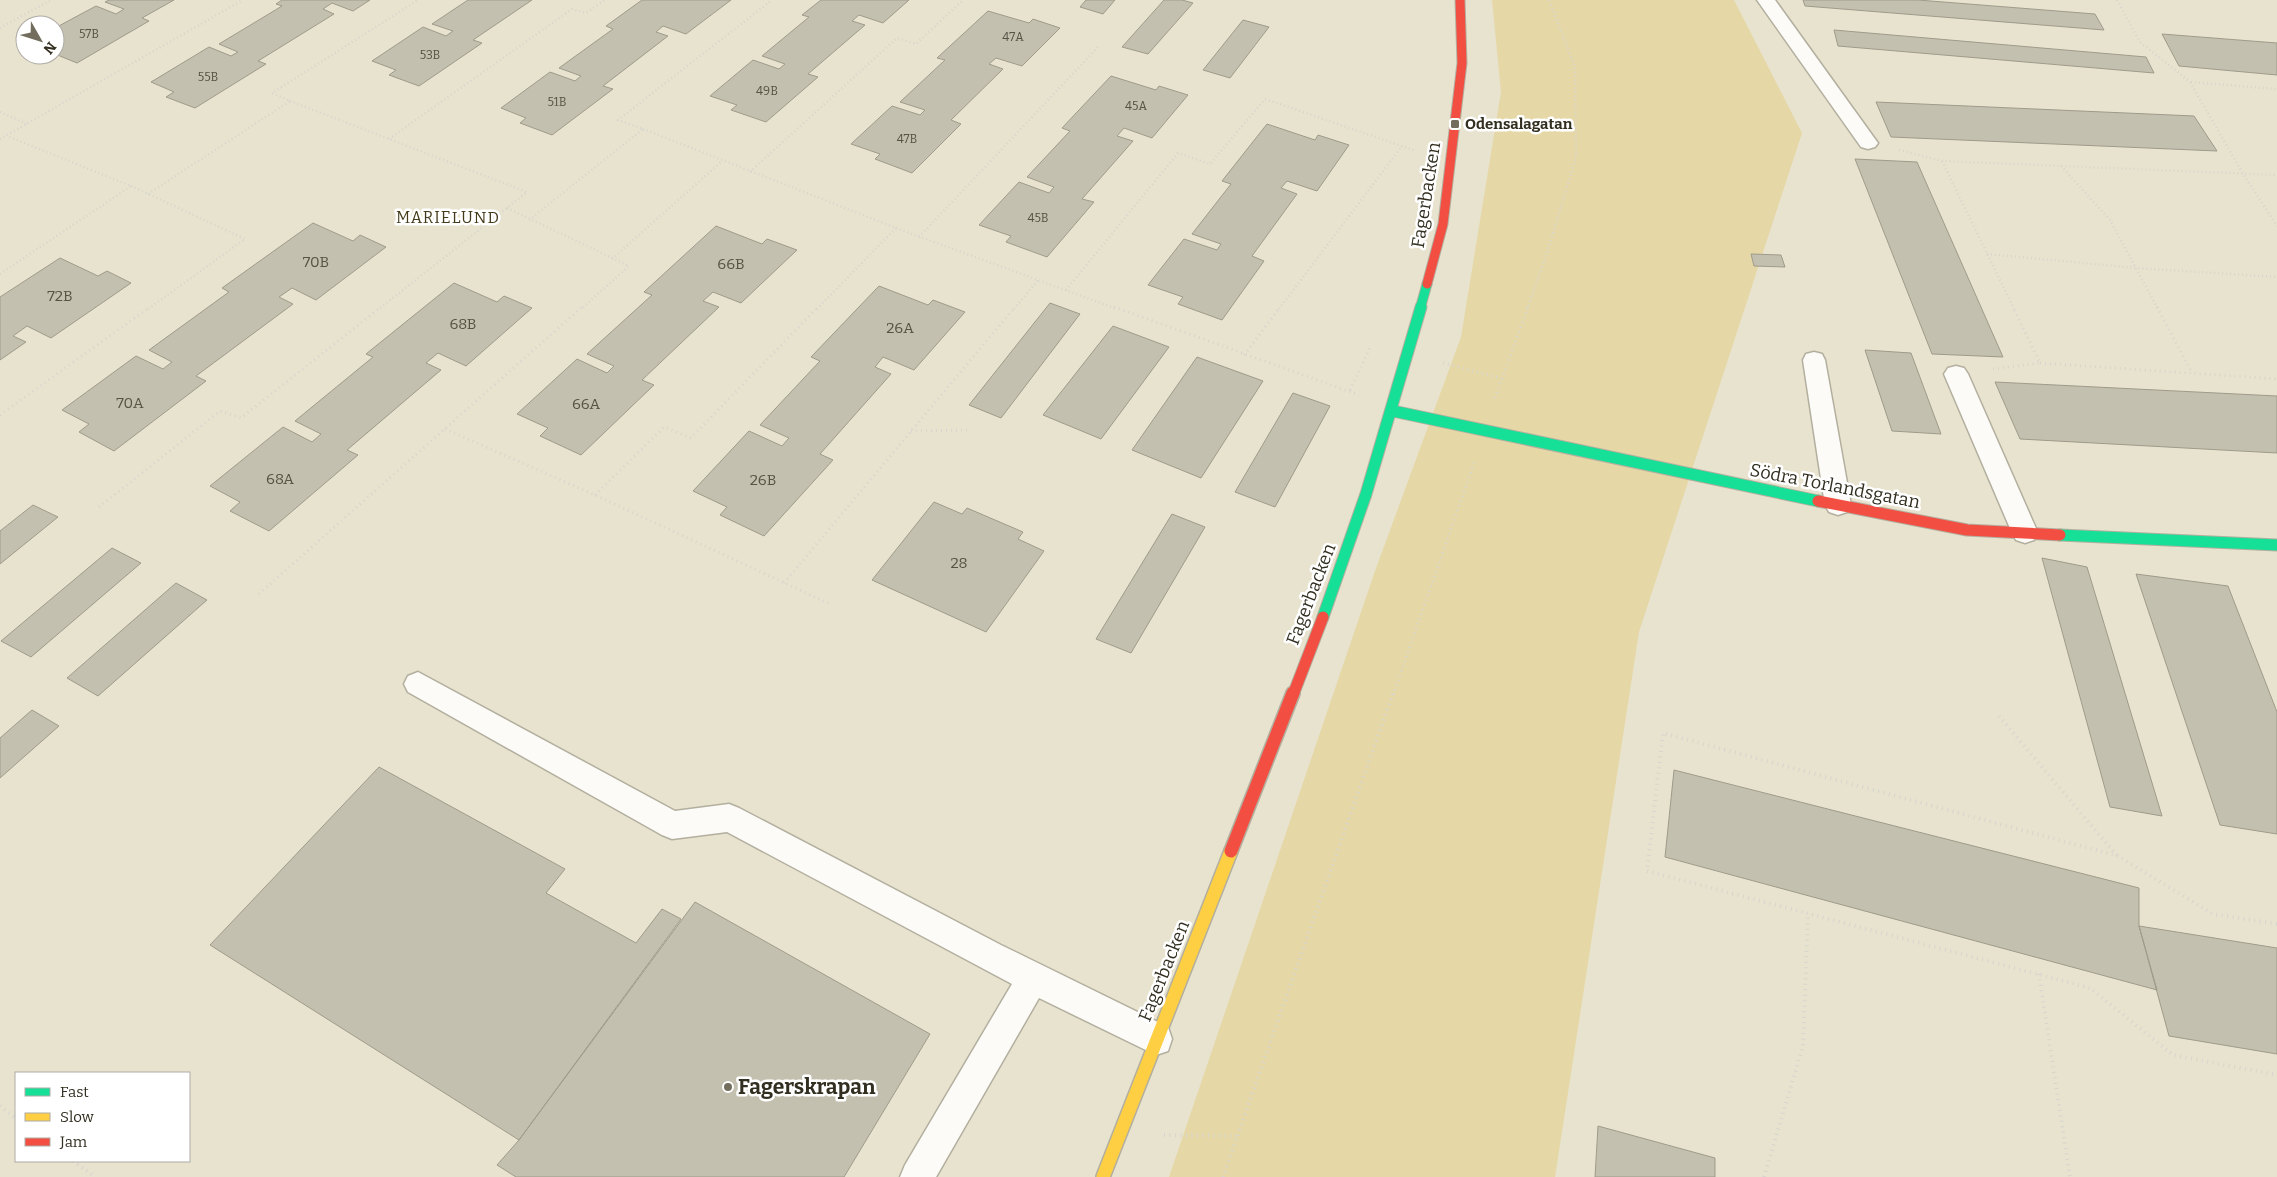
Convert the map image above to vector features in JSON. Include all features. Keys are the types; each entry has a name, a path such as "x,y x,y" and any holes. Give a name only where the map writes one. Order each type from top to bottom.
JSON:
{"street":[{"name":"Fagerbacken","path":"1103,1177 1341,570 1393,411 1443,224 1462,63 1460,0"},
{"name":"Södra Torlandsgatan","path":"1393,411 1838,506 1967,530 2277,545"}],"lane":[{"path":"1766,0 1868,143"},
{"path":"1814,360 1838,506"},
{"path":"1956,374 2025,532"},
{"path":"418,684 672,825 729,818 1033,978 1156,1039"},
{"path":"917,1177 1033,978"}],"path":[{"path":"0,28 51,0"},
{"path":"0,139 243,0"},
{"path":"99,507 220,410 241,418 527,192 272,93 418,0"},
{"path":"388,139 572,9 586,12 605,0"},
{"path":"772,0 618,120 896,228 1244,356 1349,390 1393,411"},
{"path":"750,172 897,38 916,44 963,0"},
{"path":"1223,1177 1486,430 1500,378 1544,262 1576,158 1575,67 1550,0"},
{"path":"2117,0 2140,42 2190,82 2242,172 2277,226"},
{"path":"919,236 1099,46"},
{"path":"2190,82 2277,89"},
{"path":"1066,290 1178,153 1210,164 1265,99 1450,162"},
{"path":"147,194 290,101"},
{"path":"0,112 27,124"},
{"path":"529,220 643,129"},
{"path":"0,415 245,240 131,186 6,136"},
{"path":"1868,143 1942,161 2242,172 2277,175"},
{"path":"1244,356 1402,146"},
{"path":"612,259 722,161"},
{"path":"1942,161 2040,363"},
{"path":"2060,165 2110,220 2192,373"},
{"path":"0,274 131,186"},
{"path":"259,594 628,266 507,208"},
{"path":"595,495 664,426 690,438 896,228"},
{"path":"1987,254 2136,268 2277,276"},
{"path":"784,582 1038,280"},
{"path":"1956,374 2040,363 2277,379"},
{"path":"445,429 595,495 832,605"},
{"path":"911,431 967,430"},
{"path":"1999,716 2118,856"},
{"path":"2277,924 2213,914 2118,856 1663,733 1647,871 2090,988 2173,1055 2277,1075"},
{"path":"1764,1177 1804,1046 1808,914"},
{"path":"2039,974 2070,1177"},
{"path":"0,1106 15,1117"},
{"path":"1161,1135 1238,1136"},
{"path":"74,1162 95,1177"}],"shaded area":[{"path":"1492,0 1734,0 1802,133 1639,632 1555,1177 1169,1177 1375,571 1461,337 1501,92"}],"building":[{"path":"109,0 174,0 142,18 149,21 77,63 65,58 65,23 96,6 116,14 124,9 105,2"},
{"path":"282,0 370,0 353,11 332,3 323,9 334,14 258,61 266,64 195,108 166,97 174,92 151,82 209,47 231,56 238,52 219,44 282,6 276,4"},
{"path":"468,0 532,0 473,40 482,43 419,86 389,75 396,70 372,61 423,27 446,36 453,31 432,24"},
{"path":"642,0 731,0 686,34 663,26 656,32 668,36 603,86 613,89 552,135 520,123 526,118 501,108 550,72 575,81 581,76 559,68 613,29 606,26"},
{"path":"821,0 909,0 883,23 859,15 852,21 865,25 808,74 818,77 766,122 731,110 737,105 710,96 753,60 779,69 785,64 762,56 809,17 802,15"},
{"path":"1086,0 1115,0 1103,14 1080,7"},
{"path":"1164,0 1182,0 1193,3 1148,54 1122,47"},
{"path":"1803,0 1918,0 2095,14 2104,30 1805,6"},
{"path":"988,11 1029,23 1033,19 1060,28 1022,66 996,58 989,64 1003,69 951,120 961,124 912,173 875,159 880,154 851,144 892,106 920,115 925,110 900,102 945,60 937,58"},
{"path":"1243,20 1269,27 1230,78 1203,70"},
{"path":"1834,30 2146,57 2154,73 1838,46"},
{"path":"2162,34 2277,43 2277,75 2179,66"},
{"path":"1111,76 1156,90 1159,86 1188,95 1152,138 1124,128 1117,136 1133,141 1082,199 1094,202 1047,257 1006,242 1011,236 979,225 1019,182 1049,193 1054,187 1027,177 1070,131 1062,128"},
{"path":"1876,102 2194,116 2217,151 1891,137"},
{"path":"1267,124 1315,140 1318,135 1349,145 1317,191 1287,181 1281,188 1297,194 1252,256 1264,261 1222,320 1178,304 1183,297 1148,285 1184,239 1217,250 1221,244 1192,234 1231,184 1222,181"},
{"path":"1855,159 1917,162 2003,357 1932,354"},
{"path":"313,223 353,241 360,235 386,247 316,300 292,288 279,297 293,304 196,376 206,381 114,451 79,432 89,424 62,410 136,356 163,369 172,362 149,350 229,292 222,288"},
{"path":"716,226 762,244 767,239 797,250 741,303 713,292 703,301 719,307 642,380 654,385 581,455 540,436 548,428 517,414 577,359 607,373 614,366 587,354 652,295 644,292"},
{"path":"1751,254 1781,255 1785,267 1754,266"},
{"path":"60,258 98,276 107,271 131,283 51,338 27,326 13,336 26,342 0,360 0,297"},
{"path":"454,283 497,302 504,296 532,308 466,366 438,353 426,363 441,370 347,450 358,455 269,531 230,511 240,502 210,486 283,427 312,442 321,434 295,421 373,357 366,354"},
{"path":"879,286 928,305 933,300 965,312 914,370 883,357 875,367 891,374 820,454 833,460 764,536 720,515 727,507 693,491 749,431 782,446 789,438 760,425 820,361 811,357"},
{"path":"1050,303 1080,314 1001,418 969,405"},
{"path":"1113,326 1169,347 1101,439 1043,415"},
{"path":"1865,350 1911,353 1941,434 1892,431"},
{"path":"1197,357 1263,381 1201,478 1132,450"},
{"path":"1995,382 2277,396 2277,453 2020,439"},
{"path":"1293,393 1330,406 1275,507 1235,492"},
{"path":"934,502 962,514 967,508 1023,532 1018,539 1044,551 986,632 872,580"},
{"path":"33,505 58,517 0,564 0,531"},
{"path":"1172,514 1205,527 1131,653 1096,639"},
{"path":"112,548 141,563 31,657 1,641"},
{"path":"2042,558 2087,567 2162,816 2110,807"},
{"path":"2136,574 2228,586 2277,712 2277,834 2220,825"},
{"path":"176,583 207,600 98,696 67,678"},
{"path":"32,710 59,726 0,778 0,738"},
{"path":"379,767 565,869 546,893 636,943 662,909 681,919 519,1140 210,945"},
{"path":"1674,770 2139,888 2139,926 2157,990 1665,857"},
{"name":"Fagerskrapan","path":"695,902 930,1034 844,1177 516,1177 497,1165 519,1140"},
{"path":"2139,926 2277,948 2277,1054 2169,1036"},
{"path":"1598,1126 1715,1158 1715,1177 1595,1177"}],"traffic: fast":[{"path":"1323,617 1353,535 1380,452 1427,284"},
{"path":"1393,411 1818,501"},
{"path":"2060,535 2277,545"}],"traffic: slow":[{"path":"1103,1177 1231,851"}],"traffic: jam":[{"path":"1427,284 1443,224 1462,63 1460,0"},
{"path":"1818,501 1967,530 2060,535"},
{"path":"1231,851 1323,617"}],"place":[{"name":"Odensalagatan","path":"1455,124"},
{"name":"Fagerskrapan","path":"728,1087"}],"district":[{"name":"MARIELUND","path":"448,217"}]}
